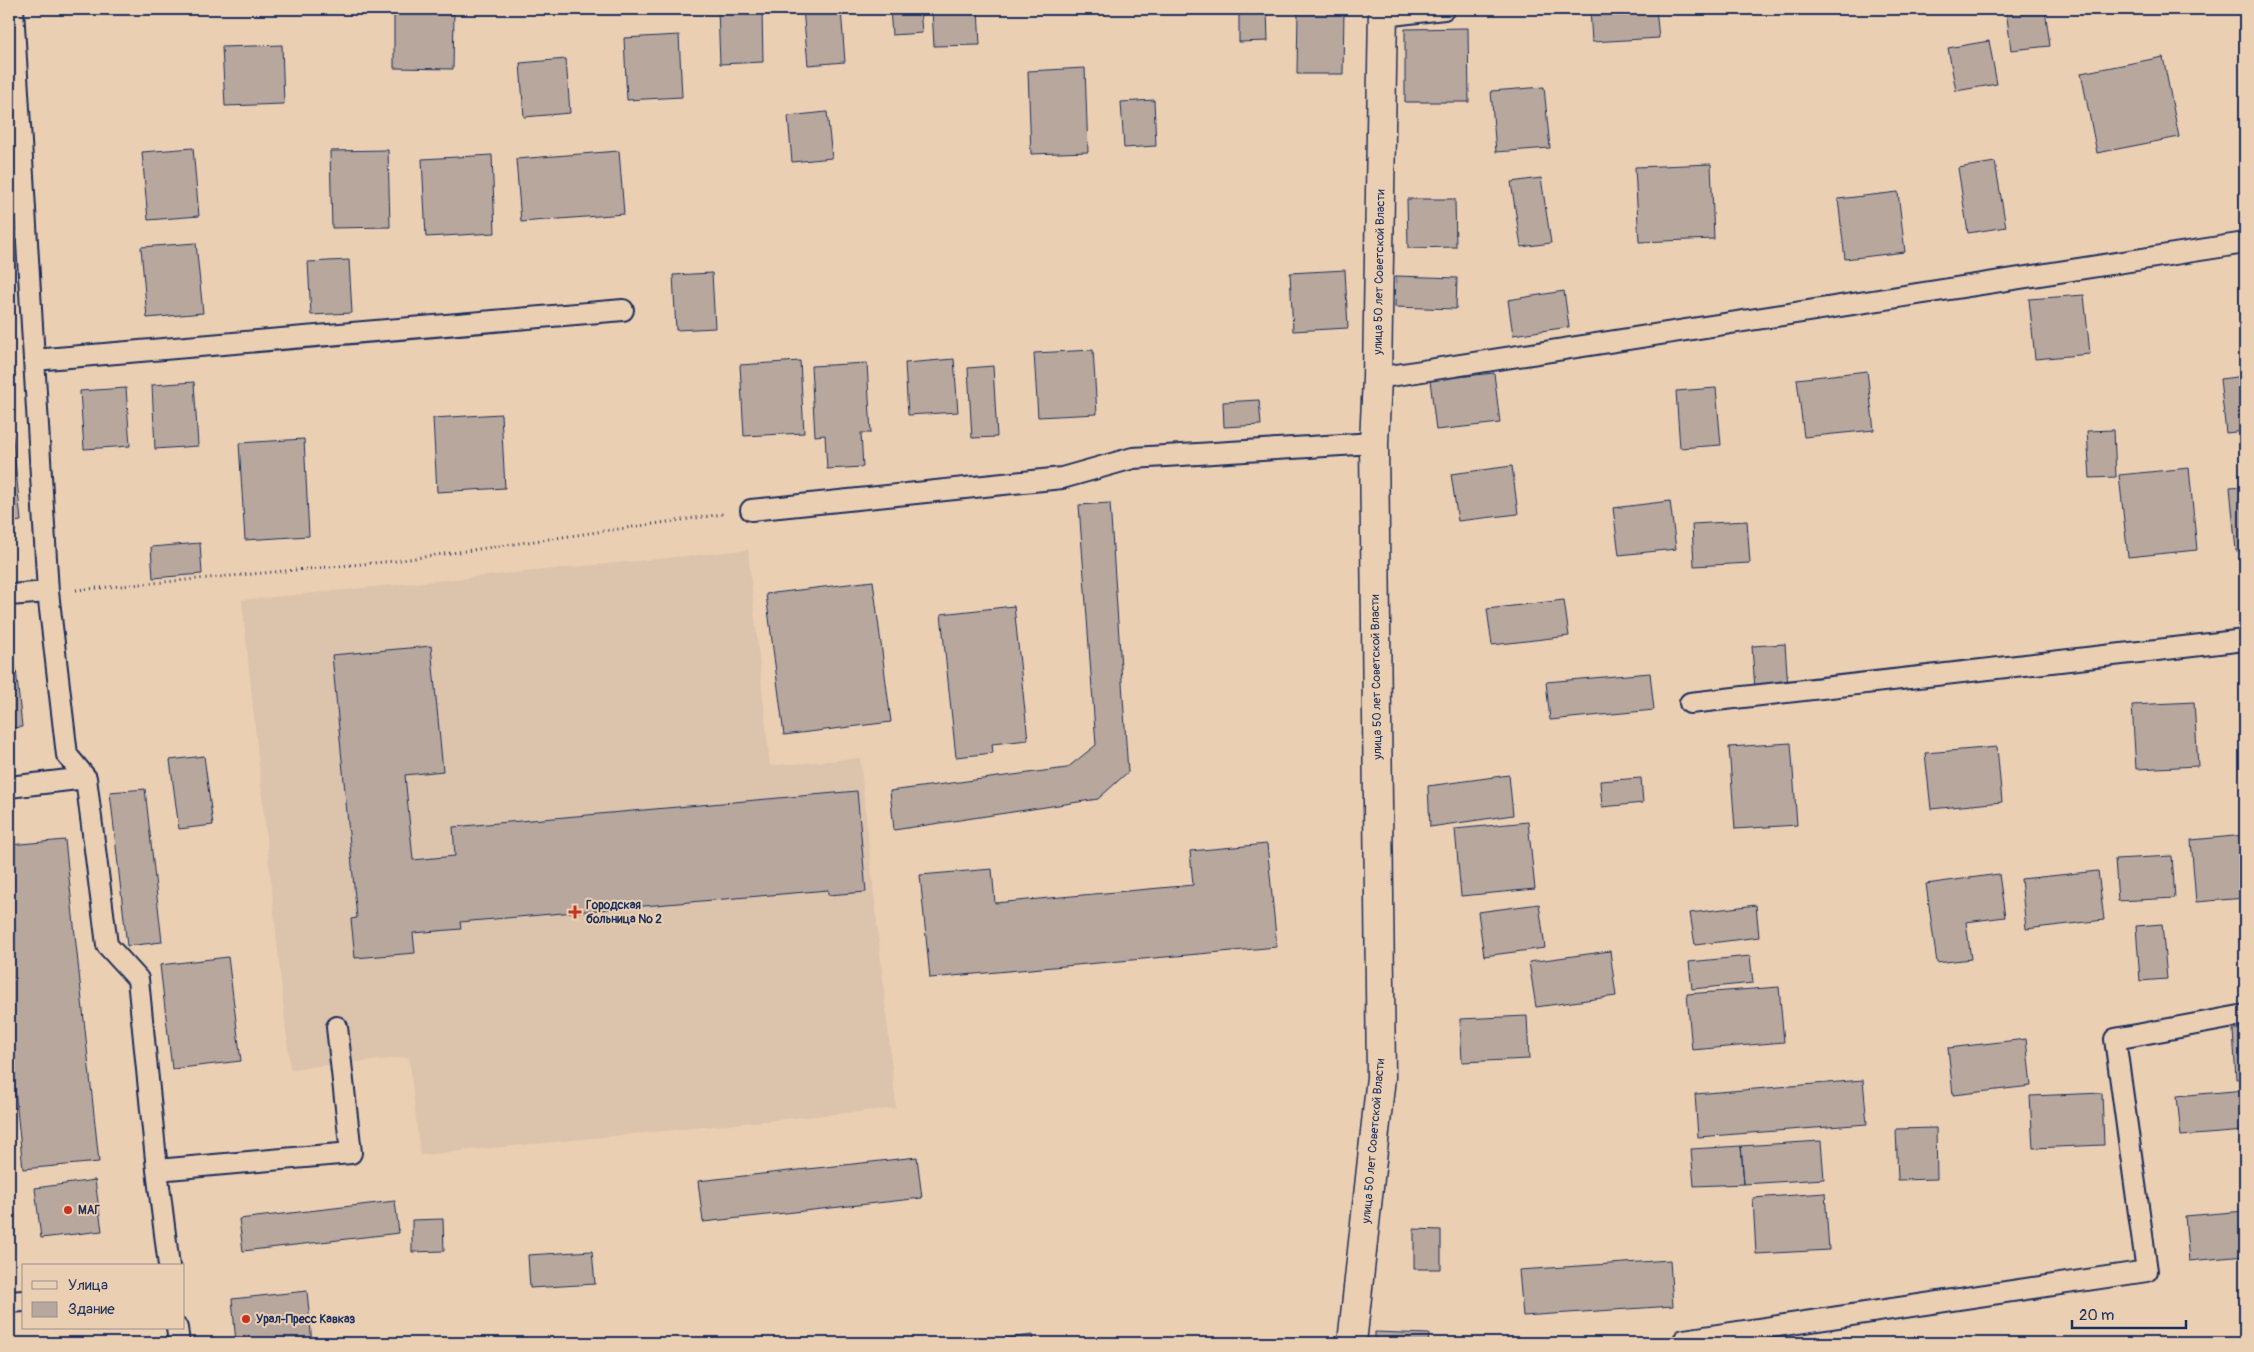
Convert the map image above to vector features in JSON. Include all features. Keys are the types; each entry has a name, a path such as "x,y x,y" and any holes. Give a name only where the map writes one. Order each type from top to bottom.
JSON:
{"street":[{"name":"улица 50 лет Советской Власти","path":"1352,1343 1381,1077 1374,443 1377,378 1383,13"}],"lane":[{"path":"13,9 48,592 67,755 86,778 107,945 138,979 157,1170 169,1264"},
{"path":"1383,13 1444,9"},
{"path":"1377,378 2245,243"},
{"path":"34,360 623,310"},
{"path":"751,510 1062,478 1133,458 1374,443"},
{"path":"9,595 48,592"},
{"path":"1690,703 2245,640"},
{"path":"9,786 86,778"},
{"path":"1684,1343 1684,1340 2147,1271 2115,1039 2245,1015"},
{"path":"157,1170 351,1153 338,1027"},
{"path":"9,1302 22,1301"},
{"path":"177,1330 179,1343"}],"path":[{"path":"48,592 395,561 751,510"}],"shaded area":[{"name":"Городская больница № 2","path":"748,550 770,766 860,758 896,1108 420,1155 409,1057 290,1069 242,600"}],"building":[{"path":"718,9 762,9 763,62 720,64"},
{"path":"803,9 841,9 845,62 808,65"},
{"path":"890,9 920,9 922,33 892,35"},
{"path":"932,9 978,9 980,45 934,46"},
{"path":"1239,9 1267,9 1268,41 1239,42"},
{"path":"1298,9 1344,9 1343,74 1297,74"},
{"path":"1590,9 1656,9 1659,38 1592,42"},
{"path":"2006,9 2045,9 2050,46 2011,50"},
{"path":"394,13 454,13 453,69 394,68"},
{"path":"1468,28 1469,102 1405,102 1405,29"},
{"path":"679,35 682,97 627,100 624,38"},
{"path":"1989,41 1997,84 1956,91 1948,48"},
{"path":"282,45 284,104 225,106 222,47"},
{"path":"2163,57 2179,137 2097,153 2081,73"},
{"path":"566,59 570,113 524,117 520,63"},
{"path":"1085,68 1088,152 1031,154 1028,71"},
{"path":"1544,87 1550,148 1496,152 1491,91"},
{"path":"1154,100 1156,146 1124,148 1121,102"},
{"path":"827,112 832,158 792,162 788,116"},
{"path":"193,148 199,216 148,220 142,152"},
{"path":"388,150 390,227 332,228 330,151"},
{"path":"619,151 624,214 521,222 516,159"},
{"path":"492,155 495,233 426,237 422,159"},
{"path":"1995,162 2006,227 1968,233 1958,168"},
{"path":"1711,164 1714,239 1639,242 1635,167"},
{"path":"1541,178 1551,243 1521,247 1511,182"},
{"path":"1898,192 1905,252 1845,259 1838,199"},
{"path":"1407,199 1455,199 1456,247 1408,248"},
{"path":"196,243 203,313 147,318 141,247"},
{"path":"349,260 352,313 311,315 308,262"},
{"path":"1345,270 1348,328 1293,331 1290,273"},
{"path":"712,273 715,328 676,330 673,275"},
{"path":"1396,276 1457,278 1456,309 1395,307"},
{"path":"1564,291 1569,327 1513,335 1508,300"},
{"path":"2084,295 2090,354 2035,359 2029,299"},
{"path":"1093,350 1097,414 1038,417 1034,353"},
{"path":"954,359 958,412 908,415 905,363"},
{"path":"800,361 804,433 744,436 740,365"},
{"path":"867,363 871,433 861,433 863,467 827,469 825,435 815,436 811,366"},
{"path":"993,366 997,437 972,438 968,368"},
{"path":"1867,371 1874,430 1804,437 1797,379"},
{"path":"1494,373 1500,423 1436,430 1430,380"},
{"path":"2245,376 2245,431 2226,433 2220,379"},
{"path":"194,382 198,446 155,449 152,385"},
{"path":"126,388 130,446 84,449 80,391"},
{"path":"1716,388 1721,445 1680,448 1676,391"},
{"path":"9,399 21,521 9,523"},
{"path":"1259,400 1261,425 1224,427 1223,402"},
{"path":"501,414 505,488 437,492 433,418"},
{"path":"2114,430 2116,477 2090,478 2087,431"},
{"path":"304,439 309,536 245,540 239,443"},
{"path":"1512,466 1518,514 1458,521 1451,474"},
{"path":"2189,468 2197,550 2128,557 2119,475"},
{"path":"2245,486 2245,550 2236,551 2230,487"},
{"path":"1670,501 1676,549 1619,555 1613,508"},
{"path":"1110,503 1128,772 1098,799 894,830 890,791 1067,768 1096,745 1079,505"},
{"path":"1747,521 1750,563 1694,566 1692,524"},
{"path":"200,543 202,574 153,578 151,547"},
{"path":"873,581 891,722 784,735 766,594"},
{"path":"1564,600 1569,636 1492,645 1487,609"},
{"path":"1014,606 1028,740 992,744 993,753 956,757 941,614"},
{"path":"1785,644 1788,688 1755,690 1752,646"},
{"path":"431,646 443,771 405,775 413,860 455,856 453,827 857,791 866,892 828,895 828,890 460,922 461,929 413,933 415,953 355,958 351,919 357,918 332,655"},
{"path":"14,649 22,727 9,728 9,650"},
{"path":"1650,673 1654,710 1550,720 1546,682"},
{"path":"2194,702 2198,766 2136,769 2132,705"},
{"path":"1791,743 1797,825 1735,829 1729,747"},
{"path":"1997,747 2002,802 1931,809 1925,753"},
{"path":"204,756 213,825 179,829 170,760"},
{"path":"1509,775 1513,815 1430,827 1428,786"},
{"path":"1641,778 1643,803 1602,807 1600,781"},
{"path":"145,789 162,942 127,946 110,792"},
{"path":"1528,822 1535,889 1461,896 1455,829"},
{"path":"2245,835 2245,898 2196,902 2191,840"},
{"path":"65,840 99,1162 23,1169 9,1029 9,845"},
{"path":"1267,844 1277,947 930,978 920,875 992,869 995,903 1193,885 1190,851"},
{"path":"2172,856 2175,898 2118,901 2115,859"},
{"path":"2098,871 2104,920 2026,929 2021,879"},
{"path":"1999,874 2005,917 1966,922 1971,959 1937,963 1926,884"},
{"path":"1539,904 1545,948 1484,956 1478,912"},
{"path":"1756,905 1759,937 1695,945 1690,913"},
{"path":"2162,924 2167,979 2140,981 2136,926"},
{"path":"1610,951 1616,996 1536,1007 1529,962"},
{"path":"1750,956 1753,983 1692,989 1689,962"},
{"path":"228,957 241,1061 172,1069 160,965"},
{"path":"1779,987 1784,1042 1692,1050 1687,994"},
{"path":"1527,1016 1529,1059 1462,1062 1460,1019"},
{"path":"2245,1029 2245,1078 2236,1079 2233,1030"},
{"path":"2026,1039 2031,1086 1953,1095 1948,1048"},
{"path":"1863,1080 1867,1124 1698,1137 1695,1094"},
{"path":"2245,1090 2245,1131 2181,1136 2177,1096"},
{"path":"2102,1093 2104,1145 2033,1148 2030,1096"},
{"path":"1936,1128 1937,1179 1898,1180 1896,1129"},
{"path":"1821,1141 1824,1179 1744,1184 1741,1146"},
{"path":"1741,1146 1744,1184 1694,1186 1691,1149"},
{"path":"917,1157 922,1198 703,1222 698,1181"},
{"name":"МАГ","path":"95,1180 102,1231 41,1238 35,1188"},
{"path":"1825,1193 1829,1250 1756,1254 1753,1198"},
{"path":"395,1201 399,1233 243,1251 239,1219"},
{"path":"2245,1211 2245,1256 2189,1261 2185,1216"},
{"path":"443,1219 444,1251 412,1252 412,1220"},
{"path":"1414,1229 1441,1230 1441,1269 1414,1269"},
{"path":"592,1251 595,1284 530,1288 528,1255"},
{"path":"1670,1260 1673,1306 1523,1316 1519,1270"},
{"path":"307,1291 312,1343 236,1343 232,1299"},
{"path":"1375,1332 1429,1334 1428,1343 1375,1343"},
{"path":"1033,1335 1034,1343 964,1343"},
{"path":"1584,1341 1584,1343 1524,1342"}],"place":[{"name":"Городская больница № 2","path":"575,912"},
{"name":"МАГ","path":"68,1210"},
{"name":"Урал-Пресс Кавказ","path":"246,1319"}]}
